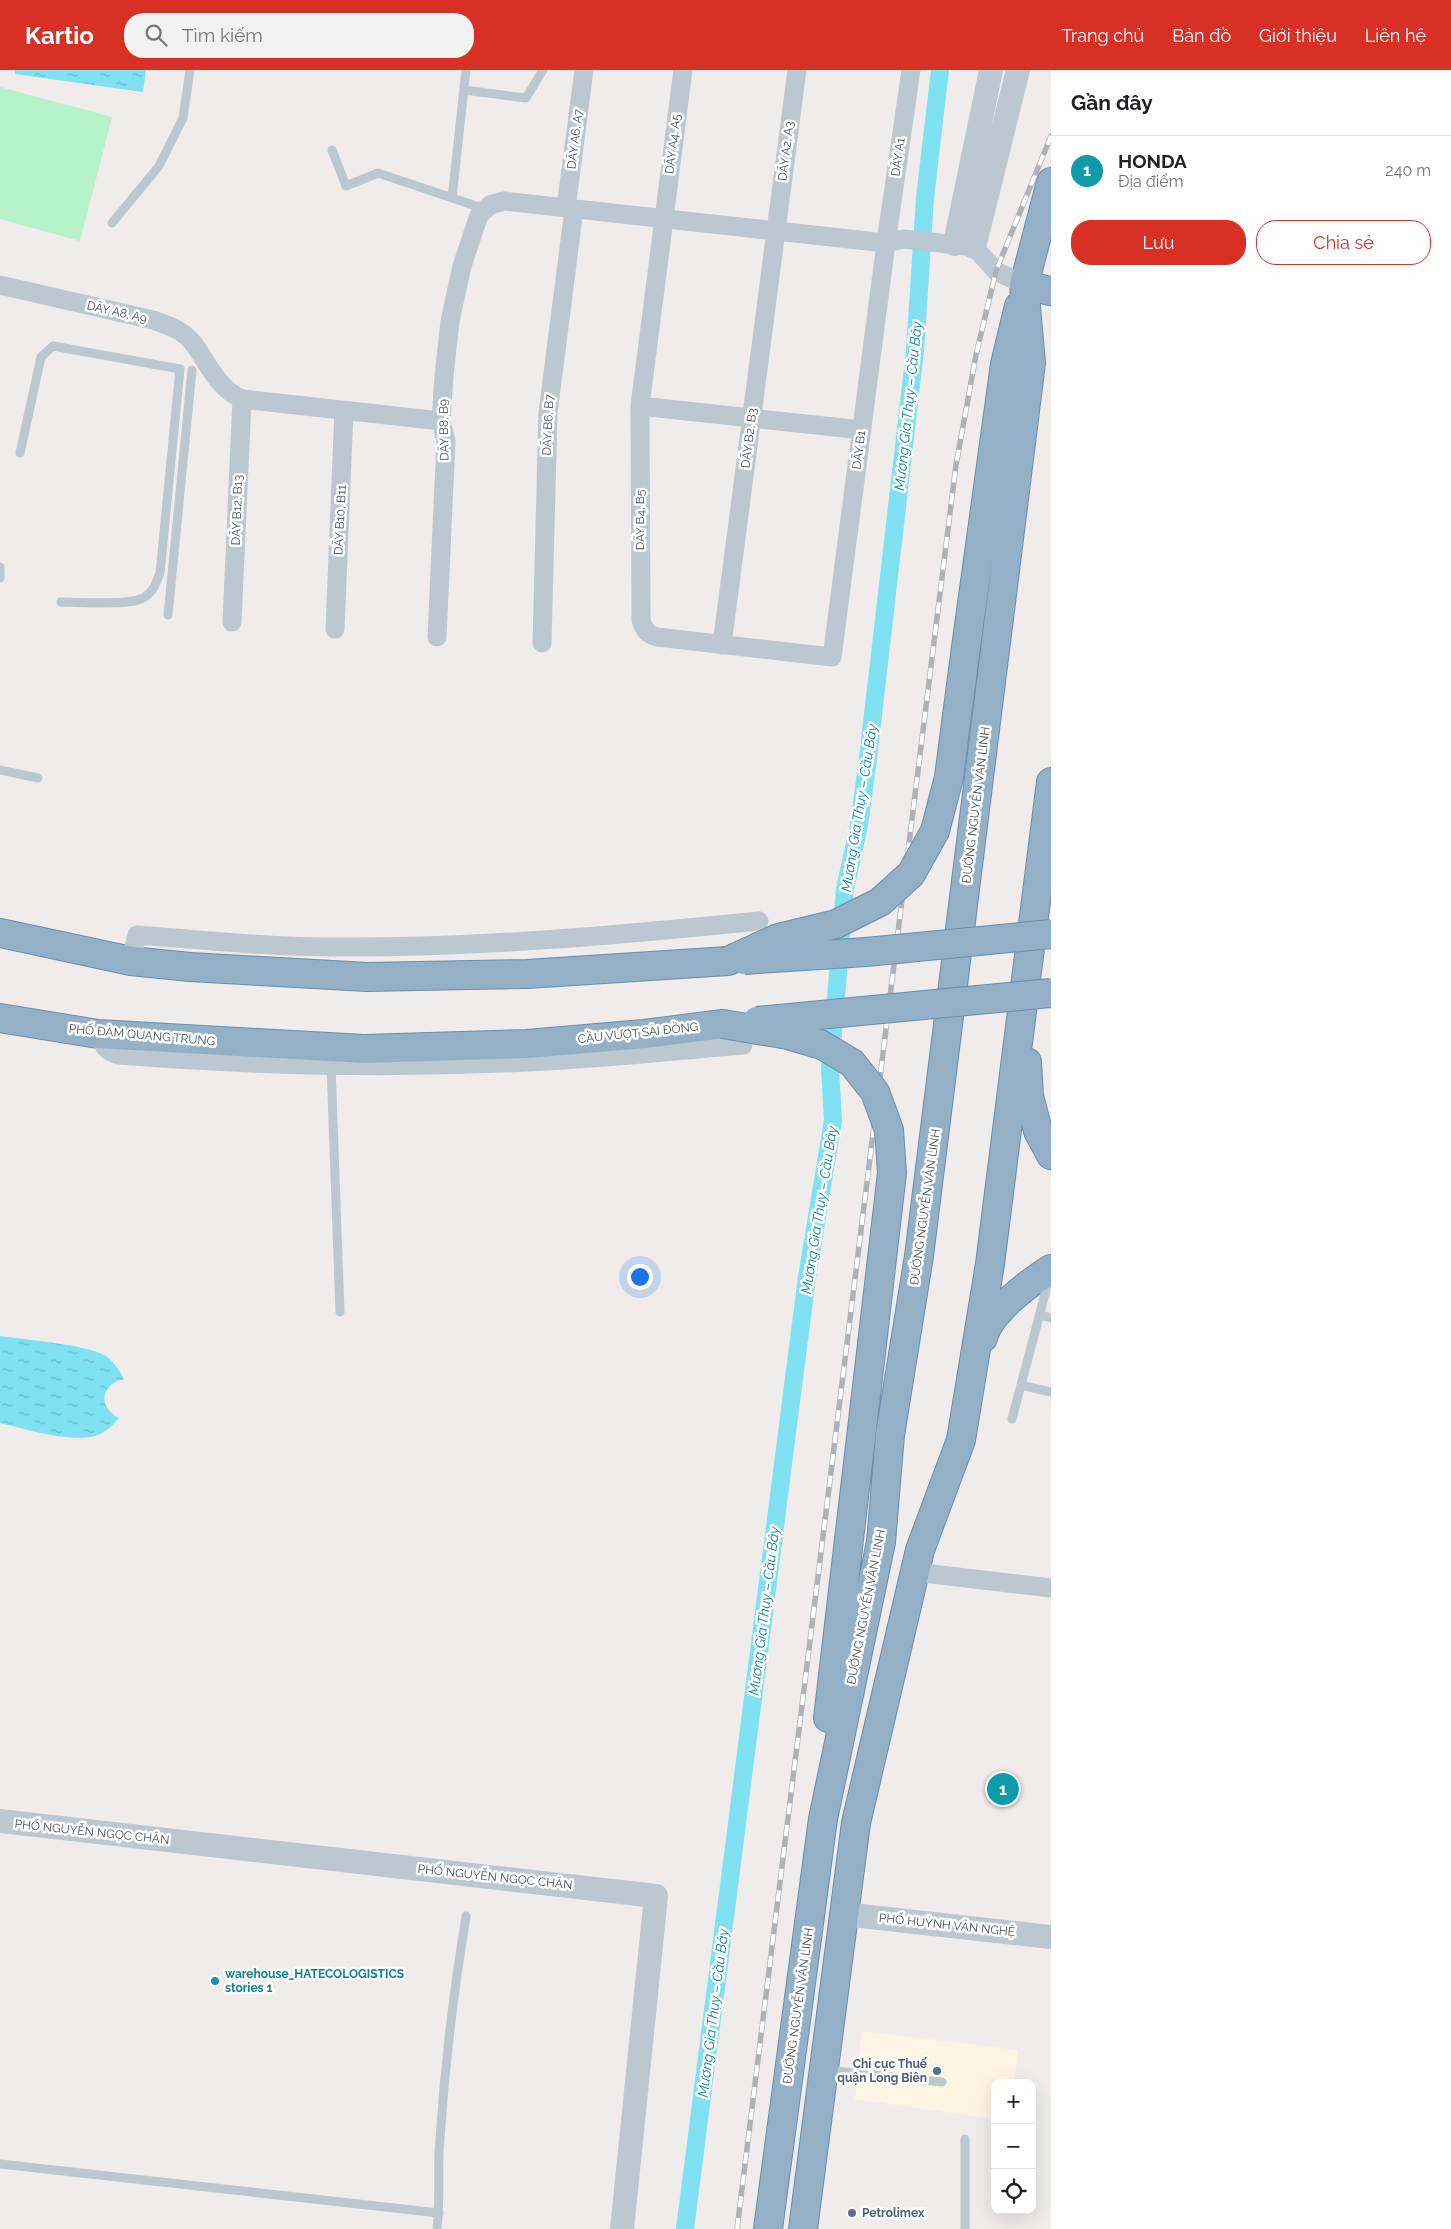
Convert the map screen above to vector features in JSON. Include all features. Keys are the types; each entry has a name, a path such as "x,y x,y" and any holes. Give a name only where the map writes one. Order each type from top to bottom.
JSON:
{"highway":[{"name":"ĐƯỜNG NGUYỄN VĂN LINH","path":"768,2229 823,1819 882,1542 890,1435 919,1256 1031,363 1024,285 1051,182"},
{"path":"728,961 778,938 836,924 880,902 911,874 934,831 949,777 1005,364 1024,285 1051,291"},
{"path":"1041,929 1051,782"},
{"path":"803,2229 856,1823 920,1550 961,1440 990,1264 1023,1006 1041,929 1051,850"},
{"path":"0,933 131,961 367,977 527,974 866,952 1041,929"},
{"name":"CẦU VƯỢT SÀI ĐỒNG","path":"224,1042 364,1048 527,1044 1051,993"},
{"path":"1023,1006 1029,1096 1038,1131 1051,1155"},
{"name":"PHỐ ĐÀM QUANG TRUNG","path":"0,1018 98,1034 224,1042"},
{"path":"723,1024 788,1035 822,1045 852,1063 875,1092 889,1130 892,1173 852,1523 822,1762 823,1819"},
{"path":"968,1400 984,1334 1003,1305 1030,1282 1051,1270"}],"street":[{"name":"DÃY A6, A7","path":"570,208 584,70"},
{"name":"DÃY A4, A5","path":"663,218 683,70"},
{"name":"DÃY A2, A3","path":"776,231 797,70"},
{"name":"DÃY A1","path":"895,241 911,70"},
{"path":"958,245 991,70"},
{"path":"958,245 1018,70"},
{"path":"485,210 490,205 504,201 776,231 958,245 996,271 1024,285"},
{"name":"DÃY B6, B7","path":"542,643 549,396 570,208"},
{"name":"DÃY B8, B9","path":"437,637 446,441 441,421 450,321 462,266 474,227 479,215 485,210"},
{"name":"DÃY B4, B5","path":"663,218 640,406 641,620 643,629 649,635 657,637 832,657"},
{"name":"DÃY B2, B3","path":"722,645 776,231"},
{"name":"DÃY B1","path":"832,657 862,430 895,241"},
{"name":"DÃY A8, A9","path":"0,285 153,320 176,328 193,342 212,374 231,394 242,399"},
{"path":"242,399 441,421"},
{"name":"DÃY B12, B13","path":"232,622 242,399"},
{"path":"640,406 862,430"},
{"name":"DÃY B10, B11","path":"335,629 344,410"},
{"path":"131,961 137,935 259,945 336,947 439,946 613,936 759,921"},
{"path":"98,1034 104,1047 111,1053 119,1055 227,1063 331,1066 408,1066 530,1062 743,1045"},
{"path":"915,1572 1051,1588"},
{"name":"PHỐ NGUYỄN NGỌC CHÂN","path":"0,1821 656,1896 622,2229"},
{"name":"PHỐ HUỲNH VĂN NGHỆ","path":"843,1914 1051,1937"}],"lane":[{"path":"112,223 159,166 183,118 190,70"},
{"path":"452,198 466,70"},
{"path":"464,90 526,98 543,70"},
{"path":"332,150 346,186 378,173 485,210"},
{"path":"20,453 41,357 53,346 212,374"},
{"path":"61,602 129,602 143,598 155,588 160,573 180,369"},
{"path":"168,615 192,370"},
{"path":"0,567 0,578"},
{"path":"0,770 38,778"},
{"path":"331,1066 340,1312"},
{"path":"1012,1419 1051,1270"},
{"path":"1040,1315 1051,1318"},
{"path":"1021,1385 1051,1392"},
{"path":"437,2229 441,2133 456,1979 466,1916"},
{"path":"823,2069 942,2082"},
{"path":"965,2139 965,2229"},
{"path":"0,2164 439,2213"}],"shaded area":[{"name":"Chi cục Thuế quận Long Biên","path":"862,2031 1018,2050 1014,2079 991,2079 991,2118 855,2099"}],"green space":[{"path":"0,87 112,117 80,241 0,219"}],"water":[{"path":"15,70 146,70 143,92 15,74"},
{"path":"0,1336 69,1345 95,1351 107,1357 116,1366 124,1379 110,1386 106,1391 105,1397 105,1403 112,1414 119,1418 112,1426 98,1435 75,1438 49,1435 0,1423"}],"waterway":[{"name":"Mương Gia Thụy – Cầu Bây","path":"685,2229 807,1277 833,1120 830,1069 845,889 859,825 868,758 915,351 925,198 940,70"}],"railway":[{"path":"737,2229 956,465 976,355 996,271 1051,136"}],"place":[{"name":"HONDA","path":"1003,1789"},
{"name":"warehouse_HATECOLOGISTICS stories 1","path":"215,1981"},
{"name":"Chi cục Thuế quận Long Biên","path":"937,2071"},
{"name":"Petrolimex","path":"852,2213"}]}
